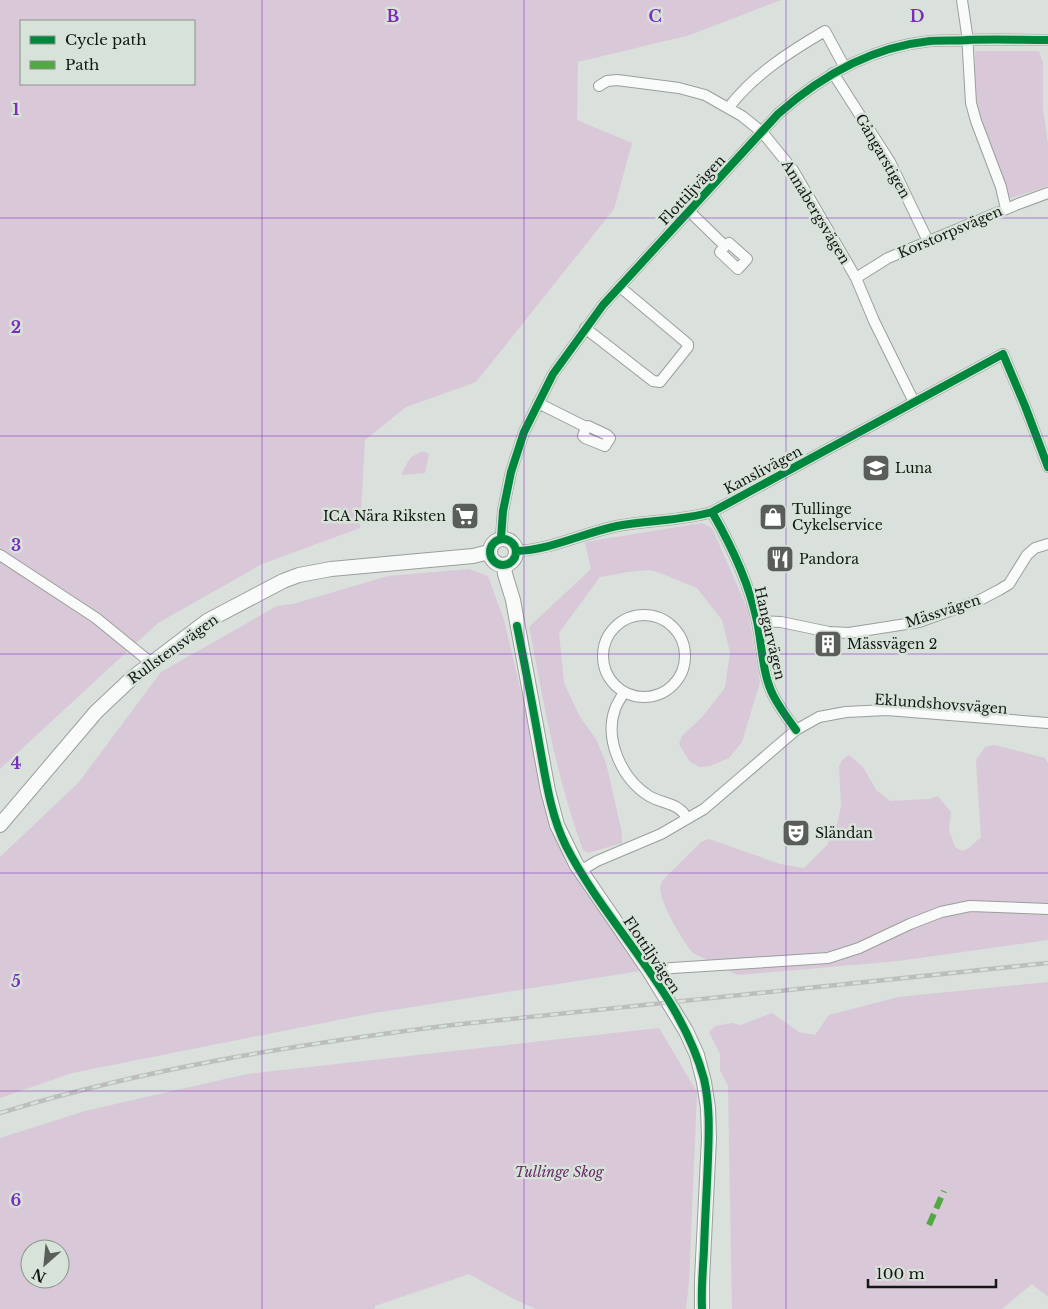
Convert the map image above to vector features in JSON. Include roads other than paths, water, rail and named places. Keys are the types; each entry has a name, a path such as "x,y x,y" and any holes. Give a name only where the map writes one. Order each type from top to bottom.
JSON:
{"street":[{"path":"962,0 968,40 971,102 976,121 1001,187 1006,209"},
{"path":"728,107 763,72 793,50 825,31 844,66"},
{"name":"Flottiljvägen","path":"502,538 503,511 511,472 524,432 553,374 603,305 762,132 797,98 844,66 902,46 931,41 1048,40"},
{"name":"Gångarstigen","path":"833,73 890,162 928,241"},
{"name":"Annabergsvägen","path":"599,86 607,81 617,80 679,88 705,94 728,107 762,132 793,170 856,278 874,321 914,402"},
{"name":"Korstorpsvägen","path":"856,278 888,258 1048,193"},
{"name":"Flottiljvägen","path":"689,211 725,246"},
{"path":"585,328 653,381 660,382 688,347 688,344 620,287"},
{"name":"Kanslivägen","path":"516,551 541,547 616,527 698,516 712,512 1003,354 1048,467"},
{"path":"538,403 586,428"},
{"name":"Hangarvägen","path":"712,512 748,587 772,695 796,730"},
{"path":"502,538 511,542 516,551 514,560 504,565 491,558 489,552 494,542 502,538"},
{"name":"Mässvägen","path":"757,621 781,622 829,632 849,633 919,622 980,600 1009,584 1027,555 1035,548 1048,544"},
{"name":"Rullstensvägen","path":"0,825 96,712 150,662 207,621 283,580 299,575 331,569 473,556 489,552"},
{"path":"0,555 96,618 150,662"},
{"name":"Flottiljvägen","path":"504,565 548,791 557,825 580,871 650,972 686,1031 697,1056 704,1082 708,1108 709,1138 702,1309"},
{"path":"647,614 665,621 678,633 686,651 678,679 664,693 650,698 638,697 624,692 614,686 604,670 601,660 606,637 614,627 635,615 647,614"},
{"path":"624,692 614,710 613,725 613,742 622,768 642,790 650,796 677,807 683,811 687,819"},
{"name":"Eklundshovsvägen","path":"580,871 597,861 662,834 704,809 796,730 819,717 846,712 887,710 1048,723"},
{"path":"650,972 662,969 828,958 859,948 941,912 970,906 1048,909"}],"railway":[{"path":"0,1113 55,1097 167,1070 338,1040 452,1025 1048,963"}],"place":[{"name":"Luna","path":"876,468"},
{"name":"ICA Nära Riksten","path":"465,516"},
{"name":"Tullinge Cykelservice","path":"773,517"},
{"name":"Pandora","path":"780,559"},
{"name":"Mässvägen 2","path":"828,644"},
{"name":"Sländan","path":"796,833"}],"park label":[{"name":"Tullinge Skog","path":"559,1172"}]}
